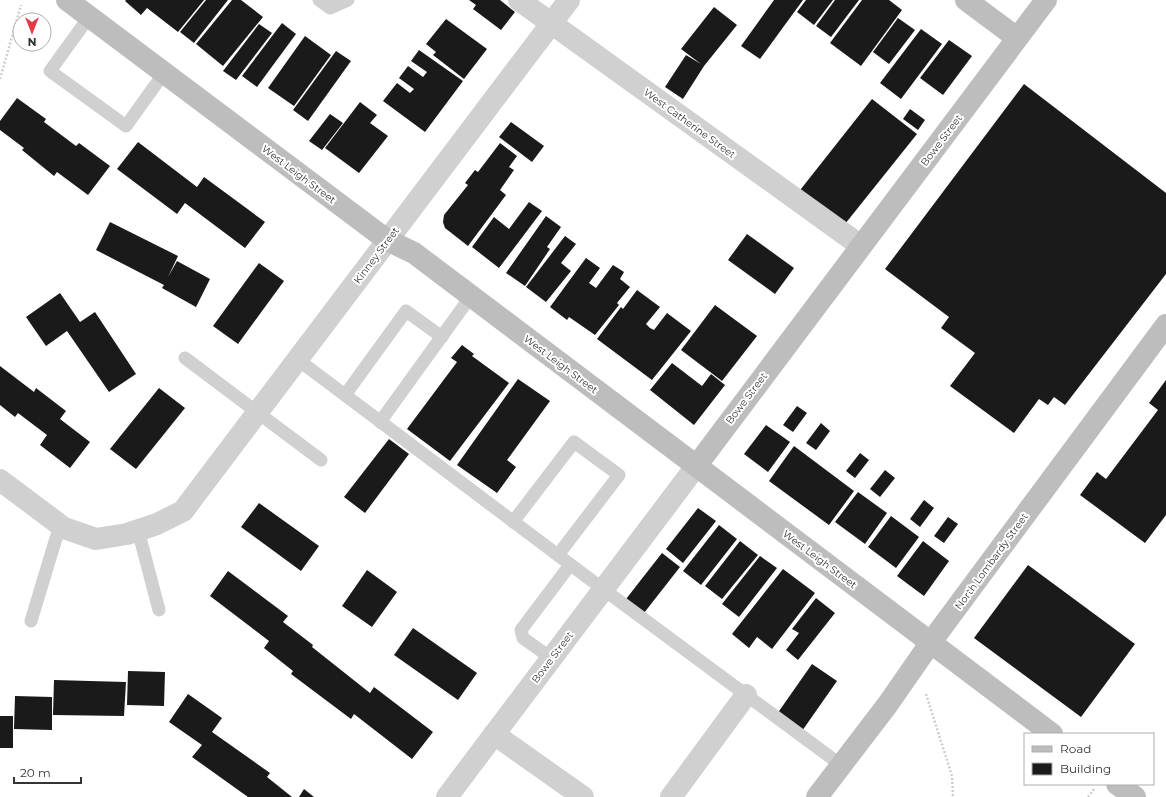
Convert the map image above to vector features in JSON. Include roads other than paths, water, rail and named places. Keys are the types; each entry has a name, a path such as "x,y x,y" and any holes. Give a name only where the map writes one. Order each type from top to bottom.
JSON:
{"street":[{"name":"West Catherine Street","path":"519,0 861,246"},
{"name":"Kinney Street","path":"138,530 157,524 183,511 569,0"},
{"path":"966,0 1017,38"},
{"name":"Bowe Street","path":"447,797 1046,0"},
{"name":"West Leigh Street","path":"81,7 164,73 387,240 414,253 1051,733"},
{"name":"North Lombardy Street","path":"817,797 888,704 931,642 1166,325"},
{"path":"0,480 60,525 96,539 127,534 138,530"},
{"path":"671,797 746,695"},
{"path":"494,734 583,797"},
{"path":"1119,785 1134,797"}],"lane":[{"path":"319,0 330,8 348,0"},
{"path":"81,7 50,71 126,126 164,73"},
{"path":"380,422 471,296"},
{"path":"345,395 406,310 442,337"},
{"path":"184,358 321,460"},
{"path":"297,359 570,565 841,765"},
{"path":"513,522 574,442 619,475 558,555"},
{"path":"31,621 60,525"},
{"path":"138,530 159,610"},
{"path":"551,658 522,638 521,630 570,565"}]}
